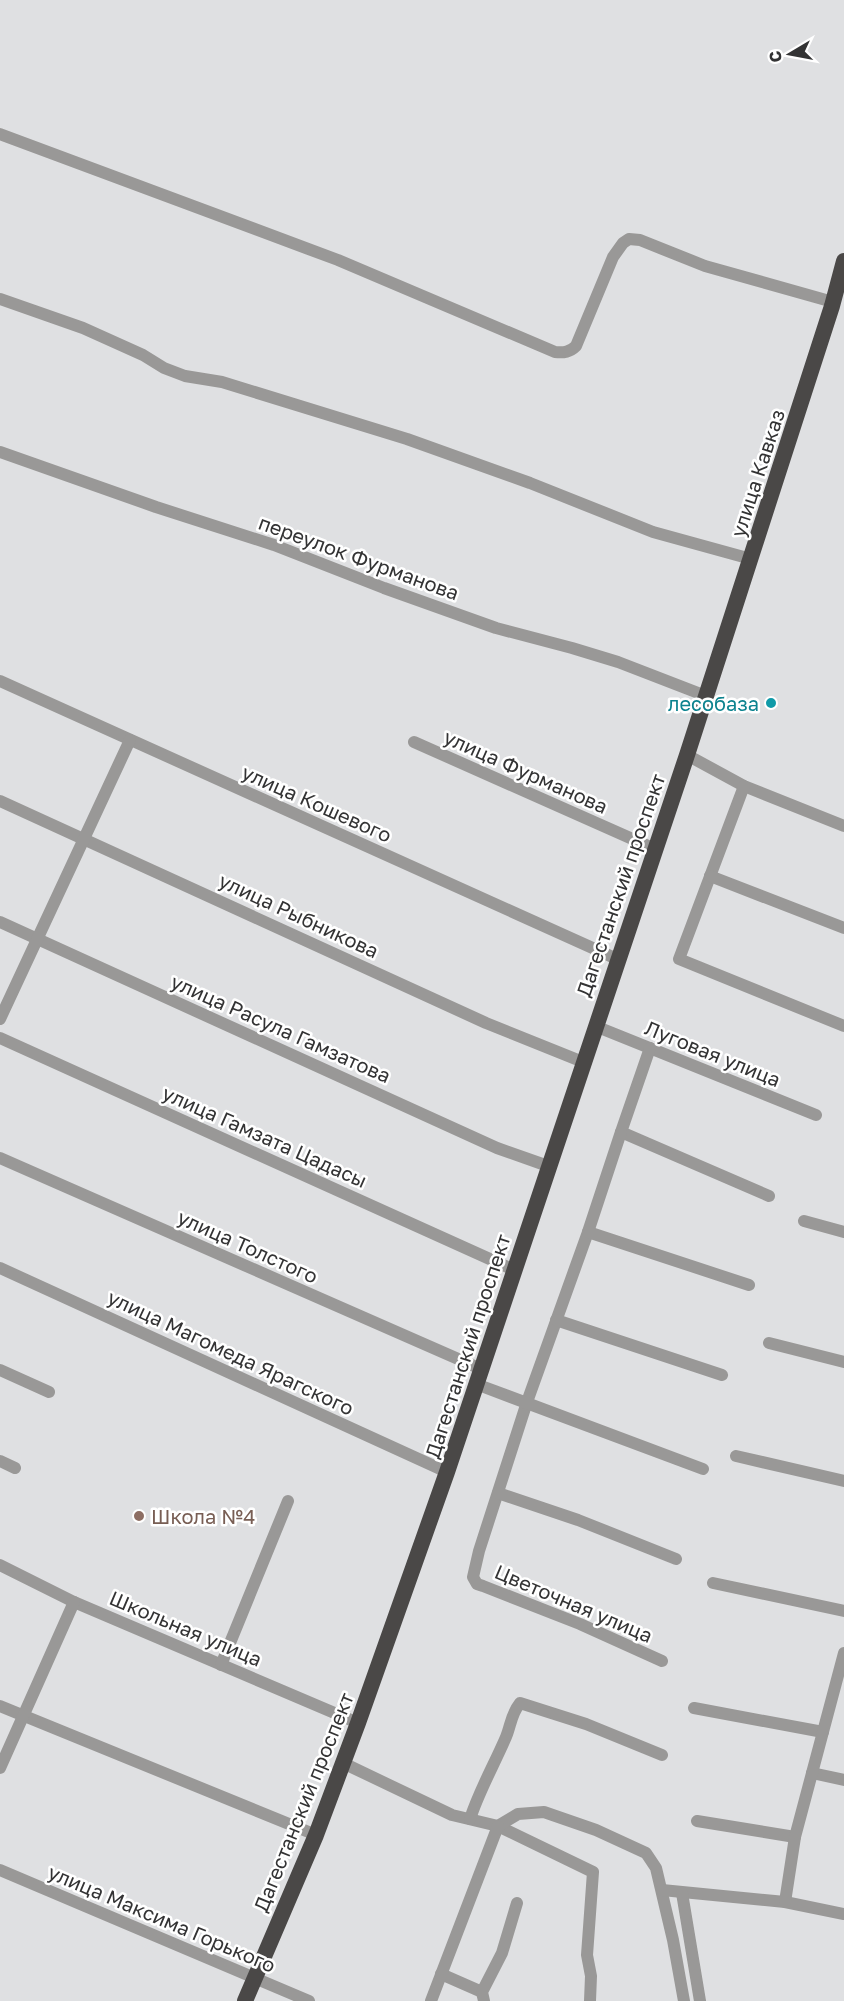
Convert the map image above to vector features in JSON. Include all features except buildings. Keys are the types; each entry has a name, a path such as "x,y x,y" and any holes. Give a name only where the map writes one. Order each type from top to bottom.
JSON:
{"highway":[{"name":"улица Кавказ","path":"706,696 837,305 844,261"},
{"name":"Дагестанский проспект","path":"245,2001 343,1763 447,1472 706,696"}],"street":[{"path":"0,134 338,260 555,352 572,351 576,346 614,257 623,243 629,239 640,240 705,266 837,305"},
{"path":"0,299 83,328 185,376 222,382 407,439 530,483 653,532 751,559"},
{"name":"переулок Фурманова","path":"0,452 156,507 274,545 496,628 618,662 706,696"},
{"name":"улица Кошевого","path":"0,681 618,959"},
{"path":"0,1018 130,740"},
{"name":"улица Фурманова","path":"414,742 655,849"},
{"path":"687,755 744,786 844,826"},
{"path":"744,786 679,959 844,1026"},
{"name":"улица Рыбникова","path":"0,801 486,1023 583,1062"},
{"path":"710,876 844,928"},
{"name":"улица Расула Гамзатова","path":"0,922 497,1148 548,1166"},
{"name":"Луговая улица","path":"595,1026 816,1115"},
{"name":"улица Гамзата Цадасы","path":"0,1038 514,1270"},
{"path":"650,1048 498,1492 676,1558"},
{"path":"621,1132 770,1196"},
{"name":"улица Толстого","path":"0,1158 479,1377 527,1402 703,1469"},
{"path":"804,1221 844,1232"},
{"path":"588,1232 748,1285"},
{"name":"улица Магомеда Ярагского","path":"0,1268 447,1472"},
{"path":"556,1320 722,1375"},
{"path":"769,1343 844,1362"},
{"path":"0,1370 49,1392"},
{"path":"736,1456 844,1482"},
{"path":"0,1461 15,1468"},
{"name":"Цветочная улица","path":"498,1492 479,1551 474,1577 477,1584 580,1624 662,1660"},
{"path":"221,1665 288,1501"},
{"name":"Школьная улица","path":"0,1565 74,1602 358,1723"},
{"path":"713,1583 844,1611"},
{"path":"0,1767 74,1602"},
{"path":"785,1902 795,1837 843,1661"},
{"path":"470,1819 476,1800 508,1732 513,1711 520,1703 586,1724 662,1755"},
{"path":"0,1706 315,1835"},
{"path":"694,1708 823,1732"},
{"path":"343,1763 452,1815 498,1826 593,1872 587,1955 591,1976 590,2001"},
{"path":"812,1773 844,1780"},
{"path":"430,2001 498,1826 518,1814 544,1812 596,1830 646,1853 656,1868 662,1890 674,1940 684,2001"},
{"path":"697,1821 795,1837"},
{"name":"улица Максима Горького","path":"0,1870 309,2001"},
{"path":"662,1890 785,1902 844,1914"},
{"path":"682,1893 700,2001"},
{"path":"441,1974 483,1997 502,1953 517,1903"}],"place":[{"name":"лесобаза","path":"771,703"},
{"name":"Школа №4","path":"139,1516"}]}
